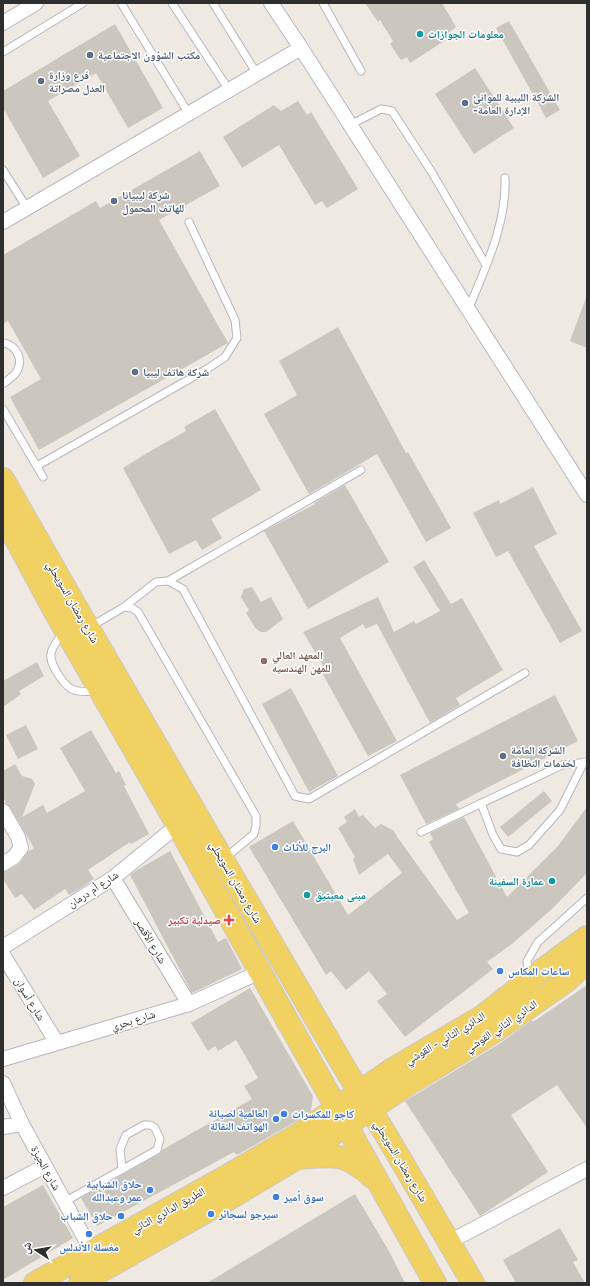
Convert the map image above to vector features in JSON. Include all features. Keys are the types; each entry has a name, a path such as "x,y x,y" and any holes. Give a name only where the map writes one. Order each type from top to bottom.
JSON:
{"main road":[{"name":"شارع رمضان السويحلي","path":"3,479 9,519 66,629 178,825 435,1283"},
{"name":"شارع رمضان السويحلي","path":"9,519 88,628 473,1283"},
{"name":"الدائري الثاني - القوشي","path":"365,1101 391,1070 483,1016 587,937"},
{"name":"الدائري الثاني القوشي","path":"365,1101 410,1083 492,1034 565,982 587,962"},
{"path":"341,1117 365,1101"},
{"name":"الطريق الدائري الثاني","path":"80,1283 97,1261 227,1176 299,1134 341,1117"},
{"name":"الطريق الدائري الثاني","path":"35,1283 97,1261 237,1194 297,1158 341,1117"},
{"path":"297,1158 332,1155 345,1159 359,1166 372,1177 387,1198"}],"street":[{"path":"3,23 36,3"},
{"path":"271,3 587,495"},
{"path":"3,222 301,48"},
{"path":"3,811 18,837 20,848 14,857 3,864"},
{"name":"شارع أم درمان","path":"3,947 113,878 178,825"},
{"name":"شارع الأقصر","path":"113,878 190,1004"},
{"name":"شارع أسوان","path":"3,954 57,1043"},
{"name":"شارع بحري","path":"3,1059 190,1004 260,972"},
{"name":"شارع الجيزة","path":"3,1083 22,1124 97,1261"},
{"path":"3,1127 22,1124"},
{"path":"3,1188 45,1166"},
{"path":"449,1242 587,1169"}],"lane":[{"path":"3,52 83,3"},
{"path":"121,3 189,114"},
{"path":"172,3 229,90"},
{"path":"213,3 257,74"},
{"path":"323,3 361,71"},
{"path":"350,125 381,109 392,110 431,171 486,265"},
{"path":"3,170 27,208"},
{"path":"468,310 494,246 506,194 505,178"},
{"path":"37,466 207,369 225,357 237,338 235,320 189,222"},
{"path":"3,343 10,344 18,353 20,363 16,373 3,384"},
{"path":"3,409 43,477"},
{"path":"88,628 124,607 156,582 168,581 361,470"},
{"path":"168,581 184,589 295,796 304,799 309,799 525,673"},
{"path":"124,607 132,608 138,612 256,816 254,834 223,860"},
{"path":"66,629 52,650 50,656 51,662 64,684 73,690 82,692 101,690"},
{"path":"421,832 562,765 586,762"},
{"path":"482,803 493,835 502,849 517,852 529,845 560,810 586,762"},
{"path":"530,979 527,961 538,942 587,898"},
{"path":"64,1202 157,1150 160,1139 156,1128 144,1124 126,1135 120,1150 122,1169"}],"building":[{"name":"معلومات الجوازات","path":"365,3 442,3 456,27 449,32 452,36 410,63 407,57 401,60 390,44 393,41 380,20 378,22"},
{"path":"509,21 560,110 546,118 496,28"},
{"path":"115,24 163,108 128,128 96,73 48,101 80,156 43,178 3,108 3,91"},
{"path":"475,68 514,128 474,154 435,94"},
{"path":"298,101 307,115 311,112 358,189 327,208 322,201 315,205 279,145 242,168 223,137 274,105 281,111"},
{"path":"200,151 220,186 159,220 228,343 39,450 10,397 41,379 8,321 3,324 3,255 96,201 100,208"},
{"path":"587,298 587,348 570,341"},
{"path":"338,327 406,453 408,452 451,528 426,542 377,454 309,494 264,414 297,395 279,361"},
{"path":"215,409 261,490 211,519 222,538 202,550 196,540 169,554 123,468 186,431 184,427"},
{"path":"345,485 389,562 308,609 264,531 315,504 314,503"},
{"path":"533,487 557,534 534,546 582,631 560,643 508,551 496,557 473,513 499,500 500,504"},
{"path":"424,560 451,604 462,598 503,670 456,698 460,705 430,723 377,624 365,629 363,624 340,638 397,741 368,756 321,671 325,669 303,632 378,597 394,632 414,621 416,624 440,611 413,567"},
{"path":"252,587 261,602 271,597 283,619 266,632 261,632 256,629 246,613 249,610 241,597 244,589"},
{"path":"37,662 44,676 19,691 21,694 3,707 3,681"},
{"path":"291,688 338,776 309,792 262,704"},
{"path":"555,695 578,741 456,804 459,809 426,824 400,775"},
{"path":"26,725 38,749 18,759 6,735"},
{"path":"91,730 116,773 119,771 126,785 124,786 149,834 131,844 130,842 88,870 94,879 81,888 69,895 65,889 34,910 22,894 15,898 3,879 3,873 19,864 28,852 34,848 10,807 3,798 3,771 15,764 22,776 32,779 35,784 22,817 43,805 47,813 85,791 60,748"},
{"path":"544,791 552,801 508,837 500,827"},
{"path":"587,807 587,873 553,908 513,943 487,962 493,969 405,1037 377,1001 387,994 369,971 346,990 331,971 326,975 249,847 293,821 348,915 402,873 388,854 359,875 353,859 355,857 338,828 347,822 344,817 355,809 359,817 363,815 375,828 381,824 394,831 457,920 469,913 429,842 433,839 430,833 464,817 507,897 558,846"},
{"path":"170,851 218,942 226,938 242,969 192,993 130,875"},
{"path":"587,985 587,1128 557,1085 511,1115 548,1172 480,1216 405,1101 499,1044 532,1020 533,1022"},
{"path":"250,988 313,1096 311,1111 237,1155 234,1152 97,1226 81,1198 252,1099 244,1086 258,1078 236,1040 218,1051 215,1046 208,1051 191,1023"},
{"path":"43,1185 73,1238 3,1280 3,1207"},
{"path":"355,1194 390,1253 405,1283 207,1283"},
{"path":"560,1228 578,1260 573,1262 585,1283 516,1283 503,1260"}],"place":[{"name":"معلومات الجوازات","path":"420,34"},
{"name":"مكتب الشؤون الاجتماعية","path":"90,55"},
{"name":"فرع وزارة العدل مصراتة","path":"41,81"},
{"name":"الشركة الليبية للموانئ -الإدارة العامة","path":"465,103"},
{"name":"شركة ليبيانا للهاتف المحمول","path":"114,201"},
{"name":"شركة هاتف ليبيا","path":"135,372"},
{"name":"المعهد العالي للمهن الهندسيه","path":"264,661"},
{"name":"الشركة العامة لخدمات النظافة","path":"503,756"},
{"name":"البرج للأثاث","path":"275,847"},
{"name":"عمارة السفينة","path":"552,881"},
{"name":"مبنى معيتيق","path":"307,895"},
{"name":"صيدلية تكبير","path":"229,920"},
{"name":"ساعات المكاس","path":"500,971"},
{"name":"كاجو للمكسرات","path":"284,1114"},
{"name":"العالمية لصيانة الهواتف النقالة","path":"276,1119"},
{"name":"حلاق الشبابية عمر وعبدالله","path":"150,1190"},
{"name":"سوق أمير","path":"276,1197"},
{"name":"سيرجو لسجائر","path":"211,1214"},
{"name":"حلاق الشباب","path":"121,1216"},
{"name":"مغسلة الأندلس","path":"89,1234"}]}
